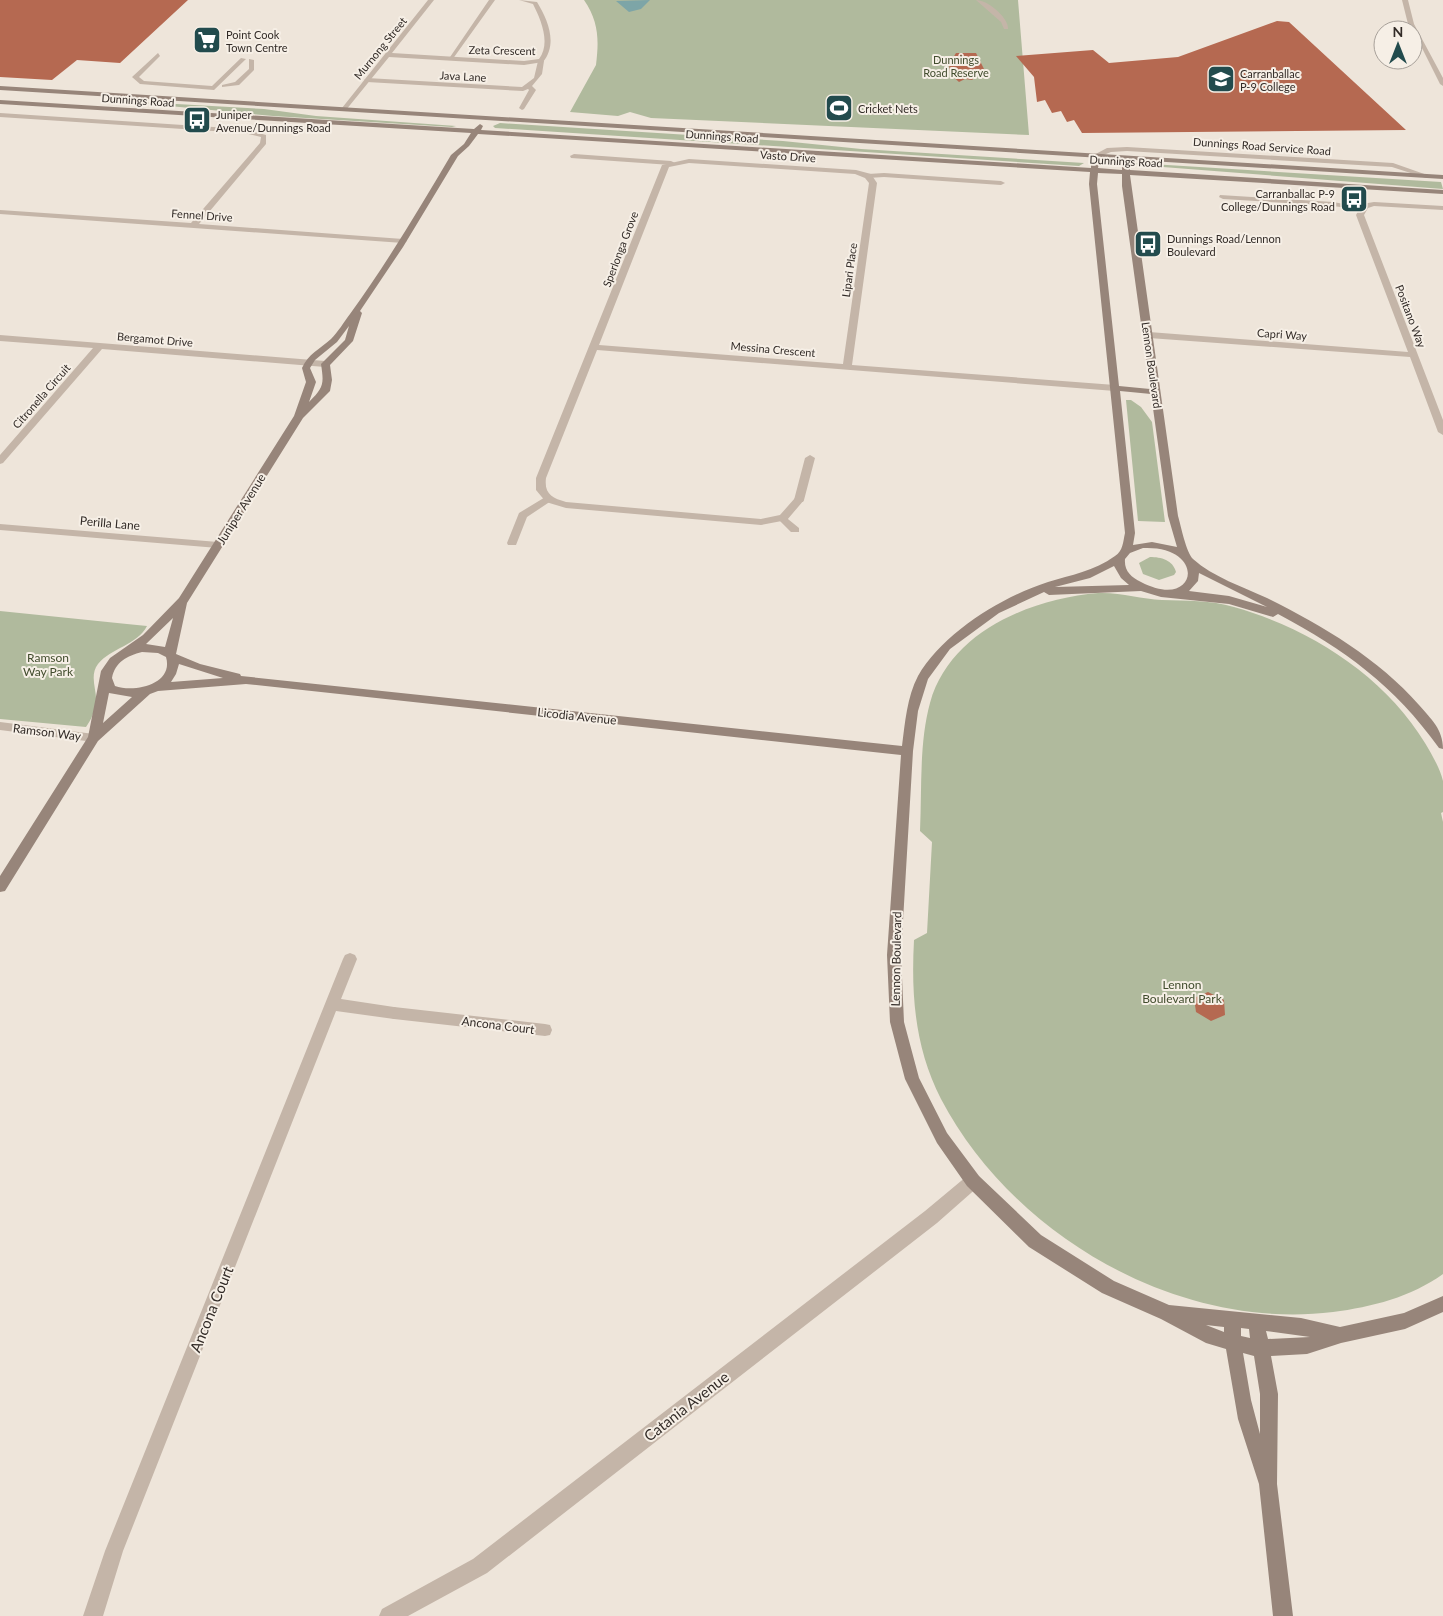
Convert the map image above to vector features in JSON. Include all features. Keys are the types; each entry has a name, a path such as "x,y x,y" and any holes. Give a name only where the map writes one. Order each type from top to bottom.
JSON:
{"street":[{"name":"Murnong Street","path":"344,109 431,0"},
{"path":"450,59 492,0"},
{"name":"Zeta Crescent","path":"387,55 524,63 541,61 544,57 547,42 544,24 535,3 522,0"},
{"path":"979,0 1004,21 1006,28"},
{"path":"1405,0 1411,24 1443,84"},
{"path":"158,55 135,77 142,83 214,88 237,84 252,69 251,60"},
{"path":"214,88 242,59"},
{"path":"522,108 533,90 528,87 533,84 541,68 541,61"},
{"name":"Java Lane","path":"367,80 516,89 528,87"},
{"name":"Dunnings Road","path":"0,88 1443,177"},
{"path":"90,93 89,96 98,102 138,111"},
{"name":"Dunnings Road","path":"0,102 1443,192"},
{"path":"0,115 244,131 264,136 264,143 194,226"},
{"path":"455,155 457,142 472,117"},
{"path":"308,363 315,354 332,342 358,311 455,155 467,146 485,118"},
{"name":"Dunnings Road Service Road","path":"1096,156 1115,149 1393,165 1426,176"},
{"name":"Vasto Drive","path":"574,156 671,163 689,161 856,172 868,176 884,175 1001,183"},
{"path":"1096,156 1093,184 1130,533 1119,567 1122,574 1140,588 1158,593 1175,592 1229,600 1290,618 1323,634 1370,664 1408,699 1443,745"},
{"name":"Lennon Boulevard","path":"1126,158 1126,186 1175,525 1188,560"},
{"name":"Sperlonga Grove","path":"594,347 663,169 671,163"},
{"name":"Lipari Place","path":"847,368 873,183 868,176"},
{"path":"1223,197 1333,204 1362,208 1374,204 1443,208"},
{"name":"Positano Way","path":"1362,208 1360,215 1443,432"},
{"name":"Fennel Drive","path":"0,212 403,241"},
{"path":"325,364 349,341 358,311"},
{"name":"Capri Way","path":"1149,336 1414,355"},
{"name":"Bergamot Drive","path":"0,338 325,364"},
{"name":"Citronella Circuit","path":"0,461 100,346"},
{"path":"594,347 541,478 540,491 547,499 566,505 771,522 784,518 799,500 810,458"},
{"name":"Messina Crescent","path":"594,347 1115,388"},
{"name":"Juniper Avenue","path":"128,652 147,638 182,601 218,545 298,416 311,382 306,368 308,363"},
{"name":"Juniper Avenue","path":"298,416 325,391 328,380 325,364"},
{"path":"1115,388 1156,392"},
{"path":"512,543 522,515 547,499"},
{"path":"784,518 795,530"},
{"name":"Perilla Lane","path":"0,527 218,545"},
{"path":"1123,554 1142,545 1168,547 1223,584 1275,607 1290,618"},
{"name":"Lennon Boulevard","path":"1123,554 1086,576 1050,585 995,610 979,620 946,646 934,660 916,694 907,751 894,955 894,1001 897,1022 909,1070 925,1109 942,1138 973,1182 1035,1241 1108,1287 1167,1313 1212,1337 1261,1348 1307,1346 1341,1335 1405,1321 1443,1304"},
{"path":"1175,592 1193,583 1196,572 1188,560"},
{"name":"Lennon Boulevard","path":"1027,596 1061,590 1140,588"},
{"name":"Juniper Avenue","path":"171,655 182,601"},
{"path":"0,887 94,738 171,674 174,665 171,655 152,647 128,652 109,666 104,701 94,738"},
{"name":"Licodia Avenue","path":"171,655 198,667 246,680 907,751"},
{"name":"Licodia Avenue","path":"151,689 246,680"},
{"path":"106,681 111,689 122,693 151,689"},
{"name":"Ramson Way","path":"0,726 94,738"},
{"name":"Ancona Court","path":"93,1616 114,1551 350,959"},
{"name":"Ancona Court","path":"332,1004 545,1030"},
{"name":"Catania Avenue","path":"389,1616 480,1566 931,1217 973,1182"},
{"name":"Lennon Boulevard","path":"1167,1313 1301,1326 1341,1335"},
{"path":"1232,1319 1232,1343 1250,1438 1268,1484"},
{"path":"1256,1322 1269,1394 1268,1484 1283,1616"}],"green space":[{"name":"Dunnings Road Reserve","path":"584,0 1018,0 1029,135 651,118 630,112 618,116 570,112 596,65 597,31 593,16"},
{"path":"106,100 264,109 316,116 456,126 273,116"},
{"path":"500,123 1084,163 1079,166 495,128 493,126"},
{"path":"1135,163 1441,182 1443,189 1137,165"},
{"path":"1126,400 1131,400 1141,407 1152,422 1165,522 1138,521"},
{"path":"1150,557 1166,560 1176,572 1174,575 1159,580 1143,574 1139,563"},
{"name":"Lennon Boulevard Park","path":"1098,593 1216,603 1262,616 1290,628 1343,658 1389,696 1425,743 1438,766 1443,781 1443,812 1441,813 1443,822 1443,1274 1418,1289 1391,1300 1348,1310 1275,1314 1216,1306 1160,1289 1106,1264 1056,1232 1011,1193 972,1148 941,1099 932,1080 920,1041 913,981 914,940 927,933 932,842 920,831 924,734 930,703 940,678 955,656 974,638 996,623 1021,611 1046,603 1072,596"},
{"name":"Ramson Way Park","path":"0,611 147,626 137,638 110,654 98,664 94,673 95,705 86,727 0,719"}],"water":[{"path":"650,0 641,9 629,12 616,1"}],"building":[{"path":"0,0 188,0 120,63 77,60 52,80 0,77"},
{"path":"1277,21 1289,22 1406,130 1082,133 1074,120 1067,122 1061,111 1052,113 1045,100 1037,102 1034,77 1016,56 1093,50 1109,63 1178,57"},
{"path":"956,53 976,53 984,69 972,80 965,79 959,82 950,74 949,64"},
{"path":"1208,992 1224,1000 1225,1015 1211,1021 1196,1012 1194,998"}],"place":[{"name":"Point Cook Town Centre","path":"207,40"},
{"name":"Carranballac P-9 College","path":"1221,79"},
{"name":"Cricket Nets","path":"839,108"},
{"name":"Juniper Avenue/Dunnings Road","path":"197,120"},
{"name":"Carranballac P-9 College/Dunnings Road","path":"1354,199"},
{"name":"Dunnings Road/Lennon Boulevard","path":"1148,244"}]}
